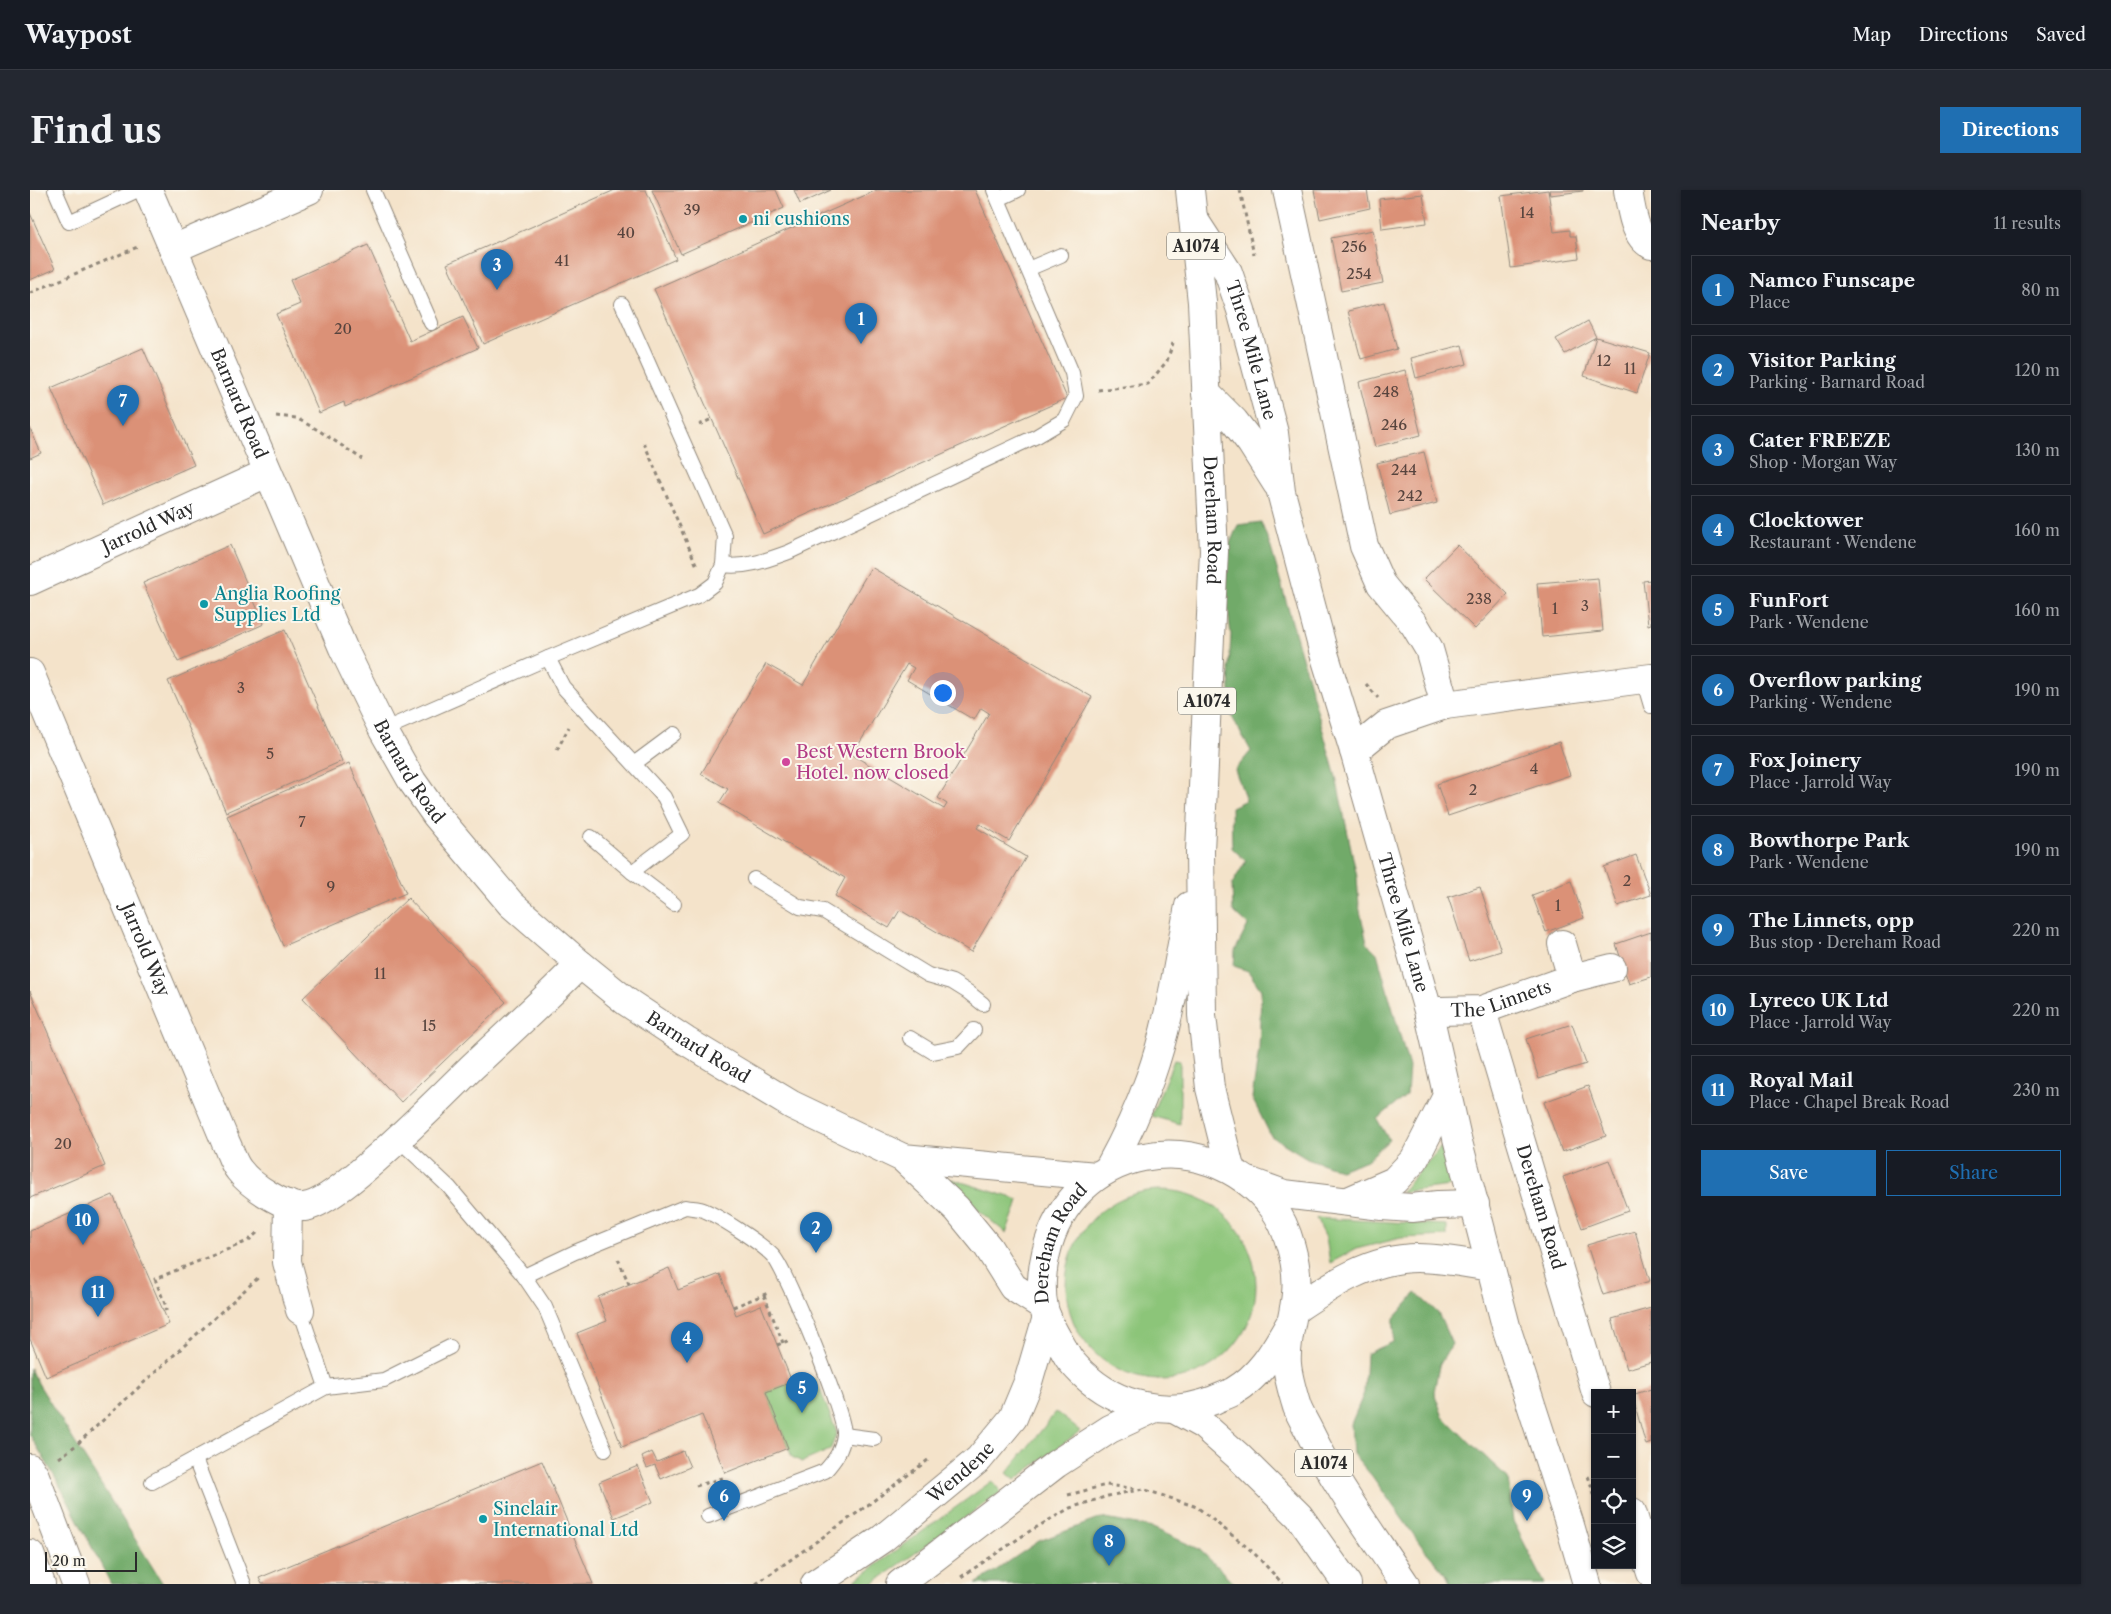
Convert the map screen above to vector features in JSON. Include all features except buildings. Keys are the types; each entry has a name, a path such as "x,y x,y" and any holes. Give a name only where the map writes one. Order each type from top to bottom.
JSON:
{"main road":[{"name":"Barnard Road","path":"148,190 343,648 383,730 412,781 436,815 510,904 627,1002 671,1032 792,1106 903,1158 957,1209 988,1247 1013,1288 1045,1312"},
{"path":"173,249 309,190"},
{"name":"Dereham Road","path":"1190,190 1202,302 1214,551 1200,851 1202,1016 1210,1088 1239,1175 1273,1207 1292,1245 1297,1291 1287,1364 1297,1407 1324,1462 1405,1584"},
{"path":"1287,190 1364,546 1381,584 1414,624 1429,649 1445,705"},
{"path":"1628,190 1632,214 1644,241 1651,245"},
{"name":"Three Mile Lane","path":"1193,218 1228,272 1241,310 1274,434 1282,492 1323,650 1354,751 1429,1014 1447,1096 1475,1204"},
{"name":"Three Mile Lane","path":"1206,393 1234,421 1251,443 1282,492"},
{"name":"Jarrold Way","path":"30,581 267,473"},
{"name":"Jarrold Way","path":"30,674 226,1143 239,1170 264,1192 288,1204 304,1207 322,1201 348,1182 397,1138 580,964"},
{"path":"1354,751 1386,725 1445,705 1647,678"},
{"name":"Dereham Road","path":"1200,851 1168,1014 1153,1068 1130,1128 1103,1172 1073,1198 1050,1235 1043,1268 1045,1312 1070,1361 1094,1384 1112,1395 1128,1401 1164,1408 1203,1425 1238,1456 1298,1516 1347,1584"},
{"name":"The Linnets","path":"1562,944 1572,978"},
{"name":"The Linnets","path":"1429,1014 1439,1011 1482,1010 1572,978 1612,968"},
{"name":"Dereham Road","path":"1485,1021 1595,1389"},
{"path":"1346,1202 1394,1181 1414,1160 1447,1096"},
{"name":"Dereham Road","path":"1103,1172 1144,1156 1174,1154 1201,1158 1284,1194 1412,1208 1475,1204"},
{"name":"Barnard Road","path":"903,1158 1103,1172"},
{"path":"288,1204 287,1262 300,1310"},
{"path":"1475,1204 1507,1330 1570,1522 1587,1584"},
{"name":"Dereham Road","path":"1164,1408 1200,1405 1233,1392 1265,1366 1292,1317 1352,1274 1390,1261 1415,1258 1442,1259 1490,1267"},
{"name":"Wendene","path":"815,1584 882,1539 979,1460 1013,1418 1028,1382 1045,1312"},
{"path":"900,1584 1080,1447 1110,1429 1164,1408"},
{"path":"35,1478 76,1584"},
{"path":"35,1478 77,1548 94,1584"},
{"path":"1636,1524 1651,1573"},
{"path":"30,1554 41,1584"}],"lane":[{"path":"55,190 69,222 138,190"},
{"path":"373,190 431,323"},
{"path":"723,565 737,567 761,562 789,552 1037,436 1064,420 1076,396 1072,373 996,195 1018,190"},
{"path":"1028,269 1061,255"},
{"path":"383,730 699,595 715,583 723,565 725,536 622,304"},
{"path":"548,658 563,687 664,797 682,834 632,872"},
{"path":"1647,678 1651,706"},
{"path":"635,764 674,734"},
{"path":"591,837 674,904"},
{"path":"754,879 800,907 823,911 928,975 952,982 983,1004"},
{"path":"910,1038 933,1052 958,1047 974,1030"},
{"path":"397,1138 449,1187 524,1276 545,1307 605,1450"},
{"path":"524,1276 575,1252 685,1207 701,1209 762,1247 775,1258 789,1285 843,1418 844,1435 837,1458 825,1470 708,1516"},
{"path":"300,1310 326,1387"},
{"path":"152,1482 326,1387 384,1380 450,1347"},
{"path":"844,1435 874,1439"},
{"path":"195,1459 244,1584"}],"path":[{"path":"30,293 142,245"},
{"path":"1076,396 1091,390 1148,384 1167,361 1174,338"},
{"path":"244,419 272,416 296,418 362,459"},
{"path":"698,426 712,419"},
{"path":"644,443 708,589"},
{"path":"164,1310 167,1309 155,1279 248,1240 288,1204"},
{"path":"35,1478 75,1446 263,1274 287,1262"},
{"path":"734,1307 789,1285"},
{"path":"764,1295 783,1343"},
{"path":"756,1584 857,1513 935,1454"},
{"path":"696,1486 726,1477"},
{"path":"1059,1497 1106,1485 1143,1489 1197,1507 1253,1552 1283,1584"},
{"path":"959,1579 1030,1531 1070,1508 1108,1496 1143,1489"}],"green space":[{"path":"1261,522 1271,548 1336,777 1357,877 1359,906 1367,943 1377,953 1409,1067 1407,1095 1377,1119 1389,1140 1367,1160 1340,1170 1307,1158 1271,1136 1252,1098 1259,1049 1261,990 1248,971 1234,966 1235,951 1248,925 1233,911 1232,884 1246,861 1232,848 1231,807 1246,800 1235,770 1251,751 1231,715 1229,667 1231,635 1226,594 1227,550 1238,525"},
{"path":"1174,1060 1180,1061 1180,1124 1151,1116"},
{"path":"1441,1147 1450,1186 1401,1192"},
{"path":"952,1179 1019,1200 1006,1233 949,1186"},
{"path":"1152,1190 1170,1190 1189,1194 1206,1201 1221,1211 1235,1225 1245,1240 1252,1257 1256,1285 1252,1313 1245,1330 1235,1345 1221,1359 1206,1369 1189,1376 1170,1380 1152,1380 1133,1376 1116,1369 1101,1359 1087,1345 1077,1330 1070,1313 1066,1294 1066,1276 1070,1257 1077,1240 1087,1225 1101,1211 1116,1201 1133,1194"},
{"path":"1316,1218 1447,1225 1447,1236 1401,1238 1356,1249 1330,1263 1326,1238"},
{"path":"1416,1293 1438,1313 1452,1344 1439,1366 1434,1392 1443,1417 1508,1478 1513,1521 1545,1584 1451,1584 1446,1574 1423,1548 1372,1476 1353,1454 1351,1424 1364,1393 1366,1354 1393,1342 1394,1318"},
{"path":"30,1368 163,1584 111,1584 59,1484 30,1435"},
{"path":"805,1377 816,1379 837,1433 830,1450 802,1462 792,1457 766,1392"},
{"path":"1056,1412 1080,1431 1015,1480 1007,1473"},
{"path":"992,1481 1001,1492 872,1584 850,1584"},
{"path":"1101,1518 1153,1528 1199,1549 1235,1584 976,1584 1039,1541"}],"place":[{"name":"ni cushions","path":"743,219"},
{"name":"Cater FREEZE","path":"497,290"},
{"name":"Namco Funscape","path":"861,344"},
{"name":"Fox Joinery","path":"123,426"},
{"name":"Anglia Roofing Supplies Ltd","path":"204,604"},
{"name":"Best Western Brook Hotel. now closed","path":"786,762"},
{"name":"Lyreco UK Ltd","path":"83,1245"},
{"name":"Visitor Parking","path":"816,1253"},
{"name":"Royal Mail","path":"98,1317"},
{"name":"Clocktower","path":"687,1363"},
{"name":"FunFort","path":"802,1413"},
{"name":"Sinclair International Ltd","path":"483,1519"},
{"name":"Overflow parking","path":"724,1521"},
{"name":"The Linnets, opp","path":"1527,1521"},
{"name":"Bowthorpe Park","path":"1109,1566"}]}
